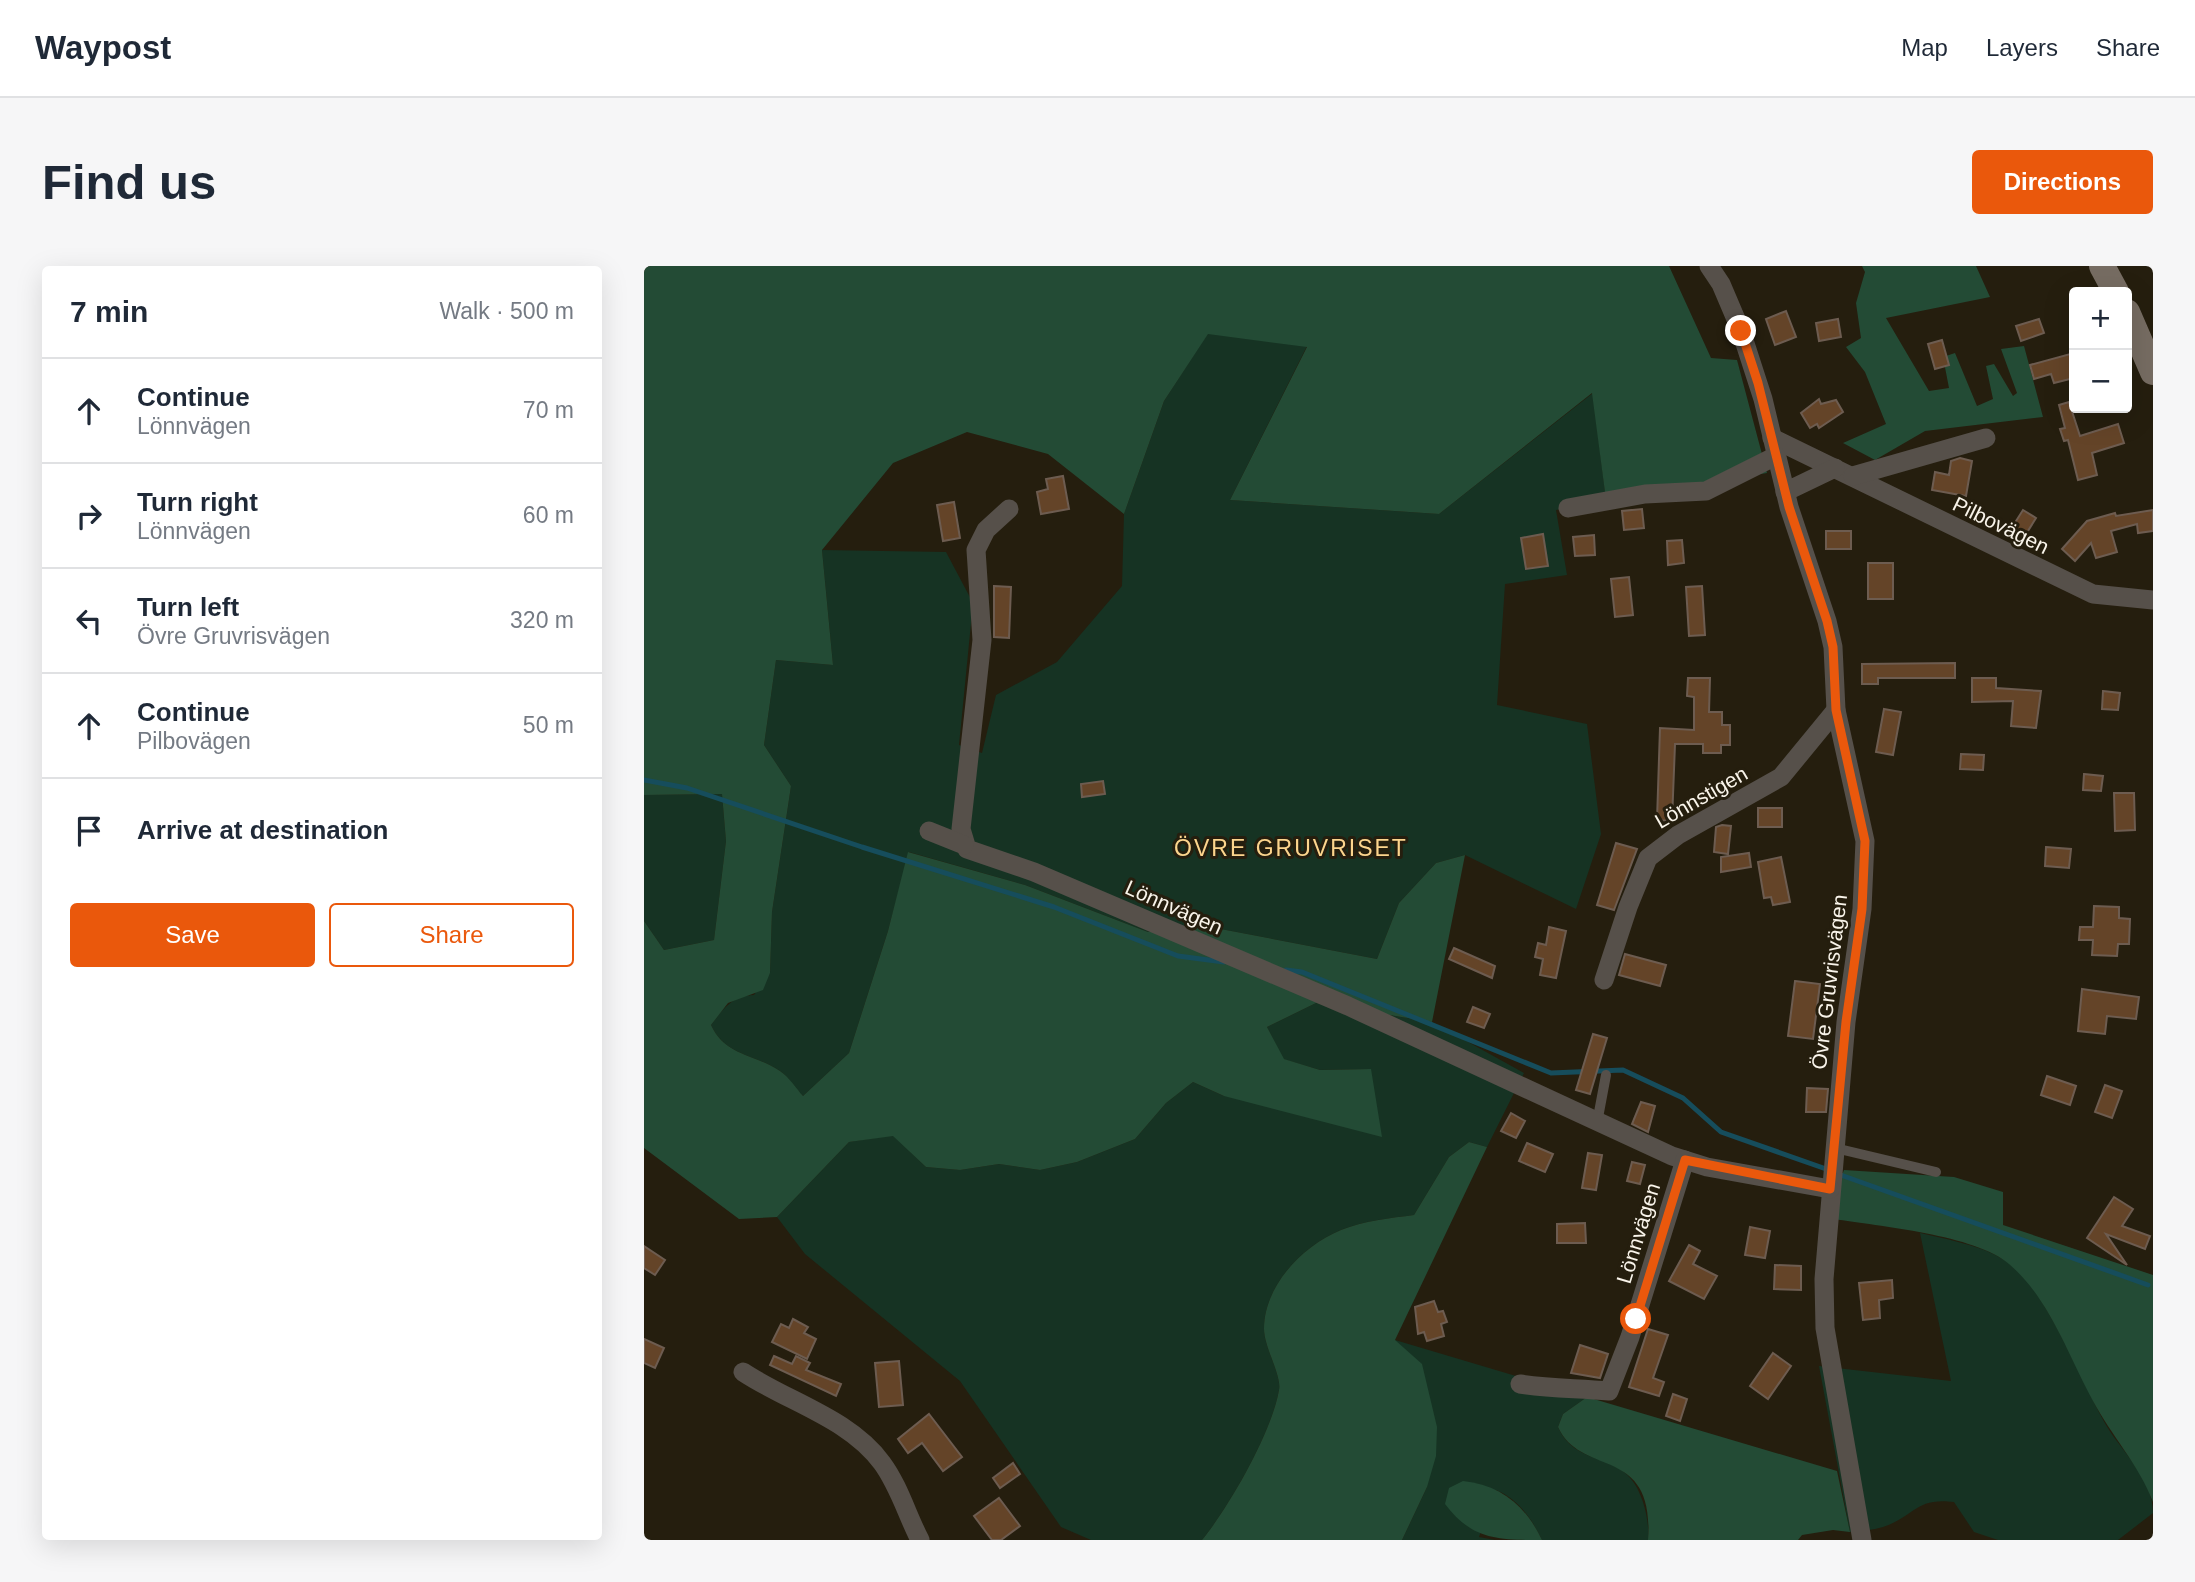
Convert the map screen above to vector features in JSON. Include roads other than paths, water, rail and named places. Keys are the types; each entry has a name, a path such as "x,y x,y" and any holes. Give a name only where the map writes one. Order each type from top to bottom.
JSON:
{"street":[{"path":"1568,508 1645,494 1706,491 1774,447 1741,331 1721,284 1709,266"},
{"path":"2102,266 2113,287"},
{"path":"2132,324 2153,372"},
{"path":"1785,492 1844,472 1986,438"},
{"name":"Pilbovägen","path":"1774,447 1844,472 2093,594 2153,600"},
{"name":"Övre Gruvrisvägen","path":"1774,447 1785,492 1833,647 1836,710 1862,820 1865,862 1832,1170 1824,1315 1862,1540"},
{"path":"964,845 961,829 982,640 976,550 986,530 1009,509"},
{"name":"Lönnstigen","path":"1604,980 1628,906 1648,858 1695,825 1781,776 1836,710"},
{"name":"Lönnvägen","path":"929,831 1034,872 1348,1006 1597,1123 1685,1160 1832,1170"},
{"name":"Lönnvägen","path":"1521,1384 1557,1390 1580,1388 1609,1391 1636,1319 1685,1160"},
{"path":"743,1372 843,1427 864,1443 891,1478 920,1540"}],"lane":[{"path":"1597,1123 1606,1075"},
{"path":"1832,1170 1936,1172"}],"waterway":[{"path":"644,780 687,788 862,847 1054,907 1178,956 1224,962"},
{"path":"1286,970 1302,972 1551,1073 1623,1070 1683,1098 1721,1132 1829,1170"},
{"path":"1838,1174 2148,1285"}],"district":[{"name":"ÖVRE GRUVRISET","path":"1291,848"}]}
